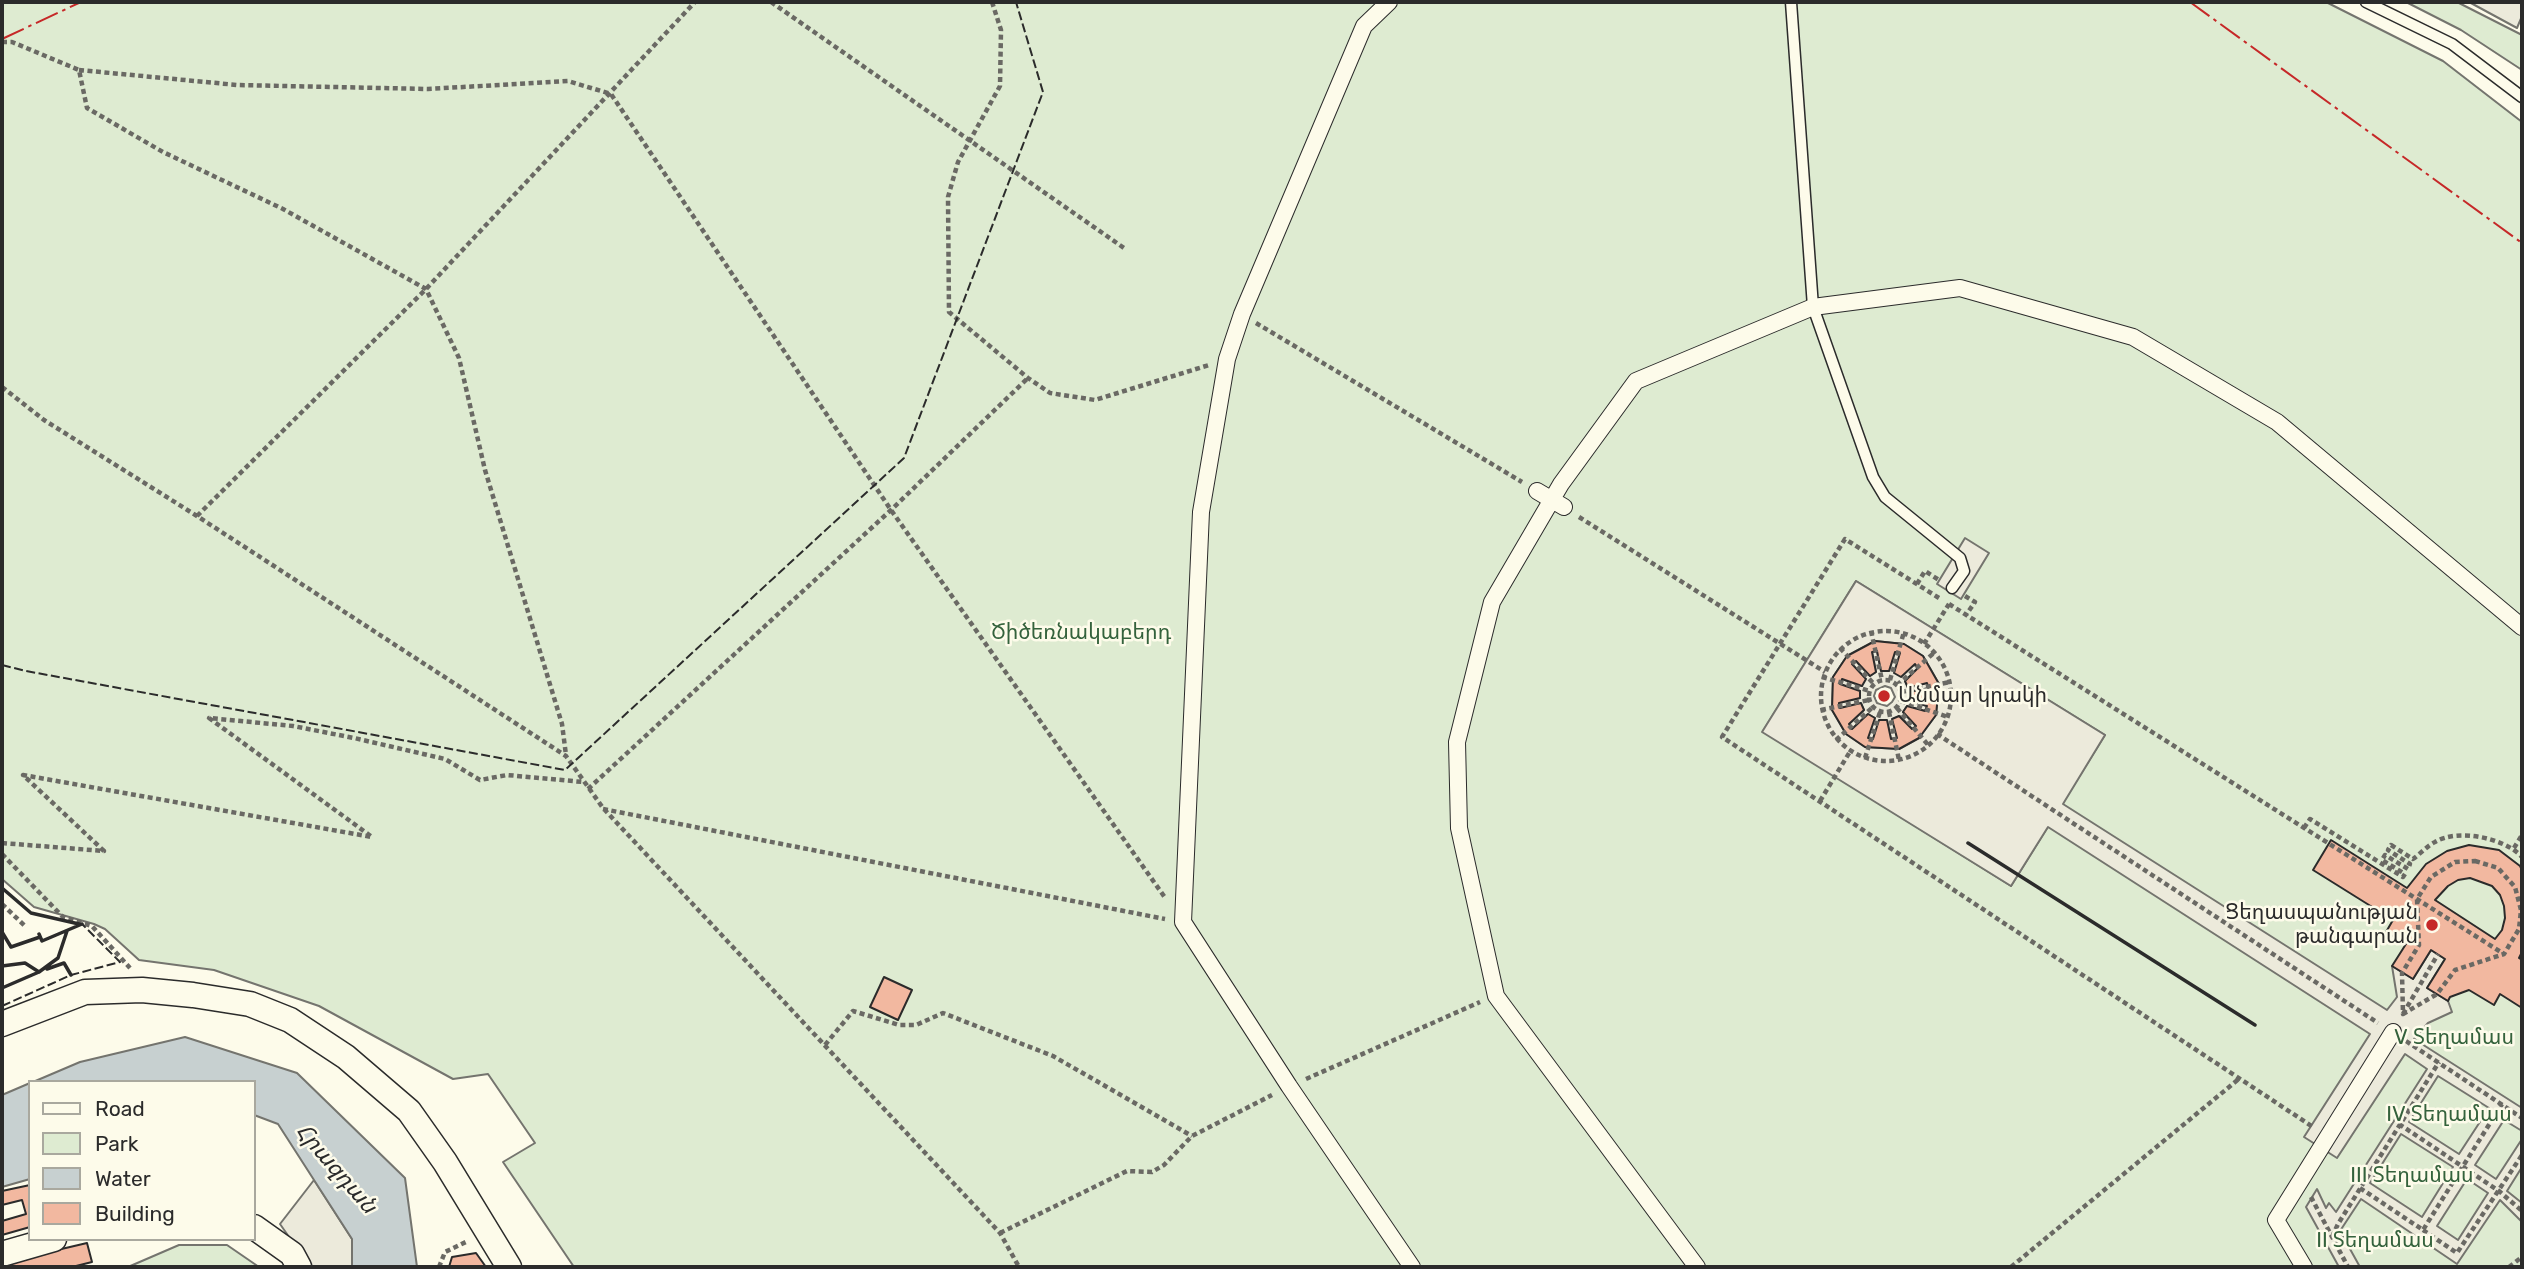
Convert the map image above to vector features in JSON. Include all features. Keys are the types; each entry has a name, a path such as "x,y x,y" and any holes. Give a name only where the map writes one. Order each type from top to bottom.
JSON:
{"street":[{"path":"1389,2 1364,26 1248,318 1227,359 1201,512 1183,922 1289,1086 1412,1267"},
{"path":"1697,1267 1496,996 1459,828 1457,742 1492,602 1551,499 1636,381 1813,307 1960,288 2133,337 2277,422 2522,627"},
{"path":"2,1024 85,992 142,990 250,1004 290,1020 346,1057 409,1111 509,1267"},
{"path":"2304,1267 2276,1220 2393,1032"},
{"path":"256,1228 292,1254 299,1267"},
{"path":"2,1254 47,1241"}],"lane":[{"path":"1791,2 1813,307 1873,477 1885,497 1959,558 1964,571 1952,588"},
{"path":"2366,2 2452,44 2522,97"}],"path":[{"path":"197,516 426,289 695,2"},
{"path":"771,2 1124,248"},
{"path":"992,2 1001,30 1000,86 958,162 948,197 949,312 1050,393 1095,400 1227,359"},
{"path":"2,42 12,42 79,70 237,85 428,89 568,81 611,94 891,510 1183,922"},
{"path":"79,70 87,108 163,152 283,209 426,289 460,358 485,470 562,724 566,756"},
{"path":"1248,318 1551,499 1824,674 1870,691"},
{"path":"588,789 891,510 1028,378"},
{"path":"2,387 44,420 566,756 603,808 1000,1233 1019,1267"},
{"path":"2312,1126 1722,737 1845,539 2504,954"},
{"path":"1917,584 1925,571 1952,588"},
{"path":"1924,645 1949,604"},
{"path":"1871,631 1882,680"},
{"path":"1871,631 1904,632 1924,645 1935,652 1950,682 1948,717 1929,746 1899,760 1865,758 1836,740 1821,710 1824,674 1840,648 1871,631"},
{"path":"1890,680 1904,632"},
{"path":"1840,648 1874,684"},
{"path":"1897,685 1935,652"},
{"path":"1890,680 1901,692 1901,701 1889,712 1881,712 1873,707 1869,699 1870,691 1874,684 1890,680"},
{"path":"1901,692 1950,682"},
{"path":"1821,710 1869,699"},
{"path":"1901,701 1948,717"},
{"path":"1836,740 1873,707"},
{"path":"1896,708 1929,746"},
{"path":"1865,758 1881,712"},
{"path":"1889,712 1899,760"},
{"path":"2,843 104,851 23,775 372,837 209,718 293,726 354,738 445,759 480,779 507,775 583,782"},
{"path":"1937,734 2522,1118"},
{"path":"1820,802 1852,750"},
{"path":"603,808 1183,922"},
{"path":"2304,828 2310,818 2403,877 2405,874 2382,860 2385,855 2408,869 2410,864 2388,850 2391,845 2413,859 2437,840 2473,835 2514,848 2522,857"},
{"path":"2514,848 2522,835"},
{"path":"2,854 63,917 92,926 139,978 142,990"},
{"path":"2475,861 2498,868 2515,887 2521,910 2519,929 2504,954 2455,970 2437,994 2403,1014 2402,973 2420,946 2417,899 2431,877 2455,862 2475,861"},
{"path":"2,904 26,927"},
{"path":"2393,1032 2438,954"},
{"path":"1000,1233 1127,1171 1152,1172 1164,1165 1192,1136 1289,1086 1496,996"},
{"path":"825,1045 853,1011 899,1025 916,1025 943,1013 1054,1056 1192,1136"},
{"path":"2332,1237 2438,1062"},
{"path":"2011,1267 2240,1078"},
{"path":"2423,1230 2502,1104"},
{"path":"2399,1125 2499,1191 2522,1211"},
{"path":"2360,1188 2457,1253 2522,1155"},
{"path":"2311,1198 2348,1267"},
{"path":"439,1267 445,1252 472,1239"},
{"path":"2510,1267 2522,1257"}],"green space":[{"name":"Ծիծեռնակաբերդ","path":"2,2 2326,2 2443,61 2522,122 2522,1267 574,1267 503,1162 535,1143 488,1074 453,1079 319,1006 214,970 139,960 105,929 34,907 2,879","holes":["1856,581 2105,735 2011,886 1763,731"]},
{"path":"2406,2 2457,2 2522,35 2522,70 2461,30"},
{"path":"179,1245 227,1245 259,1267 128,1267"}],"shaded area":[{"path":"2469,2 2522,2 2522,16 2517,28"},
{"path":"1965,538 1989,553 1961,599 1937,584"},
{"path":"1856,581 2105,735 2063,804 2387,1010 2397,997 2392,966 2413,979 2431,950 2445,959 2427,988 2448,1001 2452,1012 2428,1023 2414,1039 2522,1108 2522,1131 2504,1120 2475,1165 2496,1179 2522,1139 2522,1167 2507,1191 2522,1203 2522,1222 2500,1200 2457,1264 2361,1199 2340,1231 2360,1267 2339,1267 2306,1207 2317,1189 2326,1208 2329,1203 2336,1212 2427,1069 2405,1054 2337,1158 2304,1137 2370,1034 2048,827 2011,886 1762,732","holes":["1875,641 1904,644 1923,656 1939,684 1936,715 1919,738 1899,749 1865,747 1846,734 1832,710 1833,677 1847,656","2438,1076 2489,1108 2459,1154 2409,1122","2401,1134 2453,1167 2422,1217 2370,1183","2467,1179 2488,1193 2458,1240 2437,1226"]},
{"path":"1877,651 1881,671 1889,671 1895,652 1898,653 1918,668 1905,681 1908,687 1927,683 1929,688 1910,693 1909,701 1927,706 1925,711 1907,706 1903,712 1916,726 1912,729 1900,716 1893,719 1897,738 1891,739 1887,721 1880,720 1873,739 1868,738 1875,718 1868,714 1852,729 1849,724 1864,710 1861,704 1840,708 1839,703 1860,698 1860,691 1840,684 1842,679 1862,686 1852,664 1856,661 1870,676 1876,672 1872,652","holes":["1885,686 1891,688 1895,697 1892,702 1887,706 1877,703 1874,696 1876,690"]},
{"path":"314,1180 352,1239 352,1267 310,1267 280,1224"}],"water":[{"name":"Հրազդան","path":"185,1037 297,1073 405,1178 417,1267 352,1267 352,1239 278,1124 256,1116 256,1080 38,1080 80,1062"},
{"path":"28,1084 28,1180 2,1187 2,1095"}],"building":[{"path":"1875,641 1904,644 1923,656 1939,684 1936,715 1919,738 1899,749 1865,747 1846,734 1832,710 1833,677 1847,656","holes":["1877,651 1881,671 1889,671 1895,652 1900,653 1894,673 1901,677 1915,664 1918,668 1905,681 1908,688 1927,683 1929,688 1909,692 1909,700 1927,706 1925,711 1907,706 1903,712 1916,726 1912,729 1899,716 1892,719 1897,738 1891,739 1887,720 1879,720 1873,739 1868,738 1875,718 1868,714 1852,729 1849,724 1864,710 1861,703 1840,708 1839,706 1839,703 1860,698 1860,691 1840,684 1842,679 1862,686 1866,679 1852,664 1856,661 1870,676 1876,672 1872,652"]},
{"name":"Ցեղասպանության թանգարան","path":"2331,840 2407,888 2426,864 2447,851 2469,845 2499,850 2522,870 2522,952 2519,958 2522,960 2522,1008 2500,994 2494,1005 2469,990 2450,997 2448,1001 2427,988 2445,959 2431,950 2413,979 2392,966 2406,944 2386,932 2393,920 2313,870","holes":["2470,878 2492,886 2500,895 2505,918 2502,930 2495,939 2435,900 2458,880"]},
{"path":"884,977 912,990 898,1020 870,1007"},
{"path":"28,1185 28,1228 2,1235 2,1221 26,1214 22,1200 2,1205 2,1191"},
{"path":"87,1243 92,1262 72,1267 7,1267 6,1262"},
{"path":"476,1253 486,1267 449,1267 452,1257"}],"fence":[{"path":"2,665 565,770 904,458 1043,92 1016,2"},
{"path":"2,1006 71,975 120,962 82,924"}],"wall":[{"path":"1968,843 2255,1025"},
{"path":"2,888 31,913 79,924"},
{"path":"39,934 42,941 82,924"},
{"path":"2,988 39,972 58,958 67,931"},
{"path":"2,932 11,947 40,937"},
{"path":"2,966 25,963 39,972"},
{"path":"47,969 64,963 71,975"}],"power":[{"path":"2,39 81,2"},
{"path":"2190,2 2522,243"}],"place":[{"name":"Անմար կրակի","path":"1884,696"},
{"name":"Ցեղասպանության թանգարան","path":"2432,925"}],"park label":[{"name":"V Տեղամաս","path":"2454,1038"},
{"name":"IV Տեղամաս","path":"2449,1115"},
{"name":"III Տեղամաս","path":"2412,1176"},
{"name":"II Տեղամաս","path":"2375,1241"}]}
